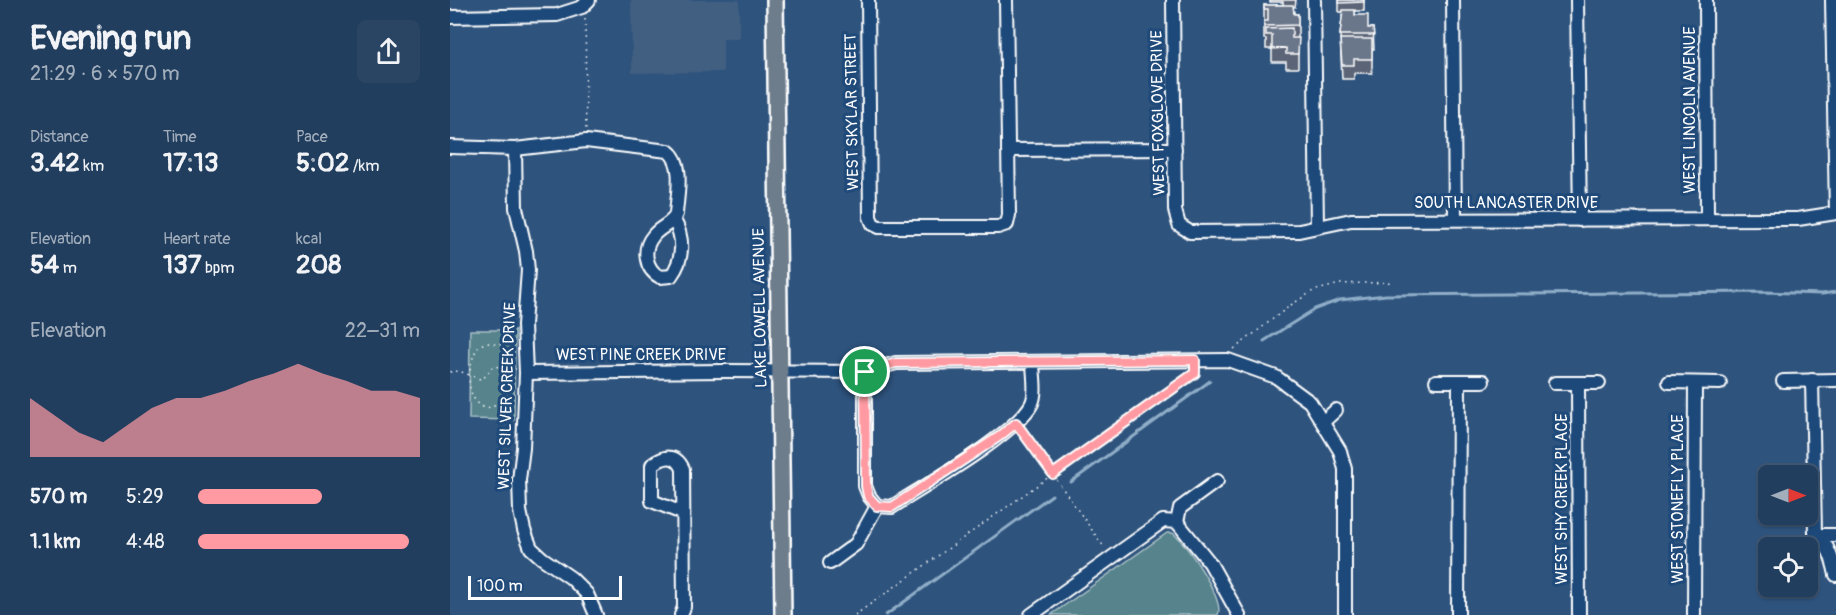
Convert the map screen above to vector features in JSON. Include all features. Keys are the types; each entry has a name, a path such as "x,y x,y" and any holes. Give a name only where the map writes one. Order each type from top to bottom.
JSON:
{"main road":[{"name":"LAKE LOWELL AVENUE","path":"776,0 783,615"}],"street":[{"name":"WEST SKYLAR STREET","path":"868,0 870,217 873,224 879,228 998,227 1007,224 1009,215 1008,150"},
{"path":"1006,0 1008,150 1174,149"},
{"name":"WEST FOXGLOVE DRIVE","path":"1173,0 1175,210 1179,225"},
{"path":"1314,0 1317,226"},
{"path":"1454,0 1455,219"},
{"path":"1577,0 1580,220"},
{"name":"WEST LINCOLN AVENUE","path":"1706,0 1707,219"},
{"path":"1832,0 1836,213"},
{"path":"450,17 557,15 586,3"},
{"path":"450,147 515,150 586,141 668,151 672,154 678,169 674,220"},
{"name":"WEST SILVER CREEK DRIVE","path":"515,150 516,208 528,270 523,346 525,396 519,480 520,511 531,548 571,578 587,594 596,615"},
{"name":"SOUTH LANCASTER DRIVE","path":"1179,225 1190,232 1299,231 1351,220 1798,219 1836,213"},
{"name":"WEST PINE CREEK DRIVE","path":"525,371 865,372 896,363 1227,360 1276,377 1310,402 1340,451 1345,468 1345,615"},
{"path":"865,372 868,496 877,506 892,507 1000,436 1027,412 1034,400 1033,362"},
{"path":"1812,380 1815,533 1819,535 1832,556 1836,575"},
{"path":"1783,381 1836,380"},
{"path":"1436,381 1483,381"},
{"path":"1458,615 1459,381"},
{"path":"1669,382 1719,383"},
{"path":"1555,383 1599,383"},
{"name":"WEST SHY CREEK PLACE","path":"1578,383 1579,615"},
{"name":"WEST STONEFLY PLACE","path":"1694,615 1695,383"},
{"path":"1323,422 1336,410"},
{"path":"681,615 684,606 683,469 680,462 672,457 661,458 652,465 652,501 682,513"},
{"path":"1217,480 1180,508 1178,522 1210,563 1239,615"},
{"path":"830,563 856,544 877,506"},
{"path":"1031,615 1163,521 1178,522"},
{"path":"1819,535 1836,535"}],"path":[{"path":"586,3 587,65 584,86 586,141"},
{"path":"1227,360 1236,346 1313,291 1340,284 1393,282"},
{"path":"523,346 482,343 476,349 469,384 478,404 485,408 492,407 508,396 525,396"},
{"path":"855,615 1195,373 1195,360"},
{"path":"450,372 459,371 477,379 483,378 496,365 525,371"},
{"path":"1016,423 1112,558"}],"shaded area":[{"path":"631,0 739,0 739,38 723,39 723,72 632,73"}],"green space":[{"path":"470,330 515,330 514,420 469,419"},
{"path":"1167,533 1173,533 1182,542 1204,574 1216,598 1219,608 1218,615 1051,615"}],"building":[{"path":"1339,0 1364,0 1364,2 1339,3"},
{"path":"1264,5 1293,5 1294,14 1298,14 1298,25 1264,26 1264,21 1268,21 1268,9 1264,9"},
{"path":"1343,10 1355,10 1355,15 1368,15 1368,28 1373,28 1374,35 1340,35"},
{"path":"1292,28 1292,38 1299,38 1298,54 1286,54 1286,48 1272,49 1272,35 1266,35 1266,29"},
{"path":"1340,39 1372,39 1372,59 1354,59 1354,65 1342,65"}],"waterway":[{"path":"1264,341 1315,309 1340,300 1386,295 1765,292 1822,294 1836,292"},
{"path":"1071,482 1210,381"},
{"path":"886,615 1052,495"}],"route":[{"path":"1195,360 1195,373 1053,474 1016,423 892,507 877,506 868,496 866,486 865,372 896,363 1195,360"}]}
